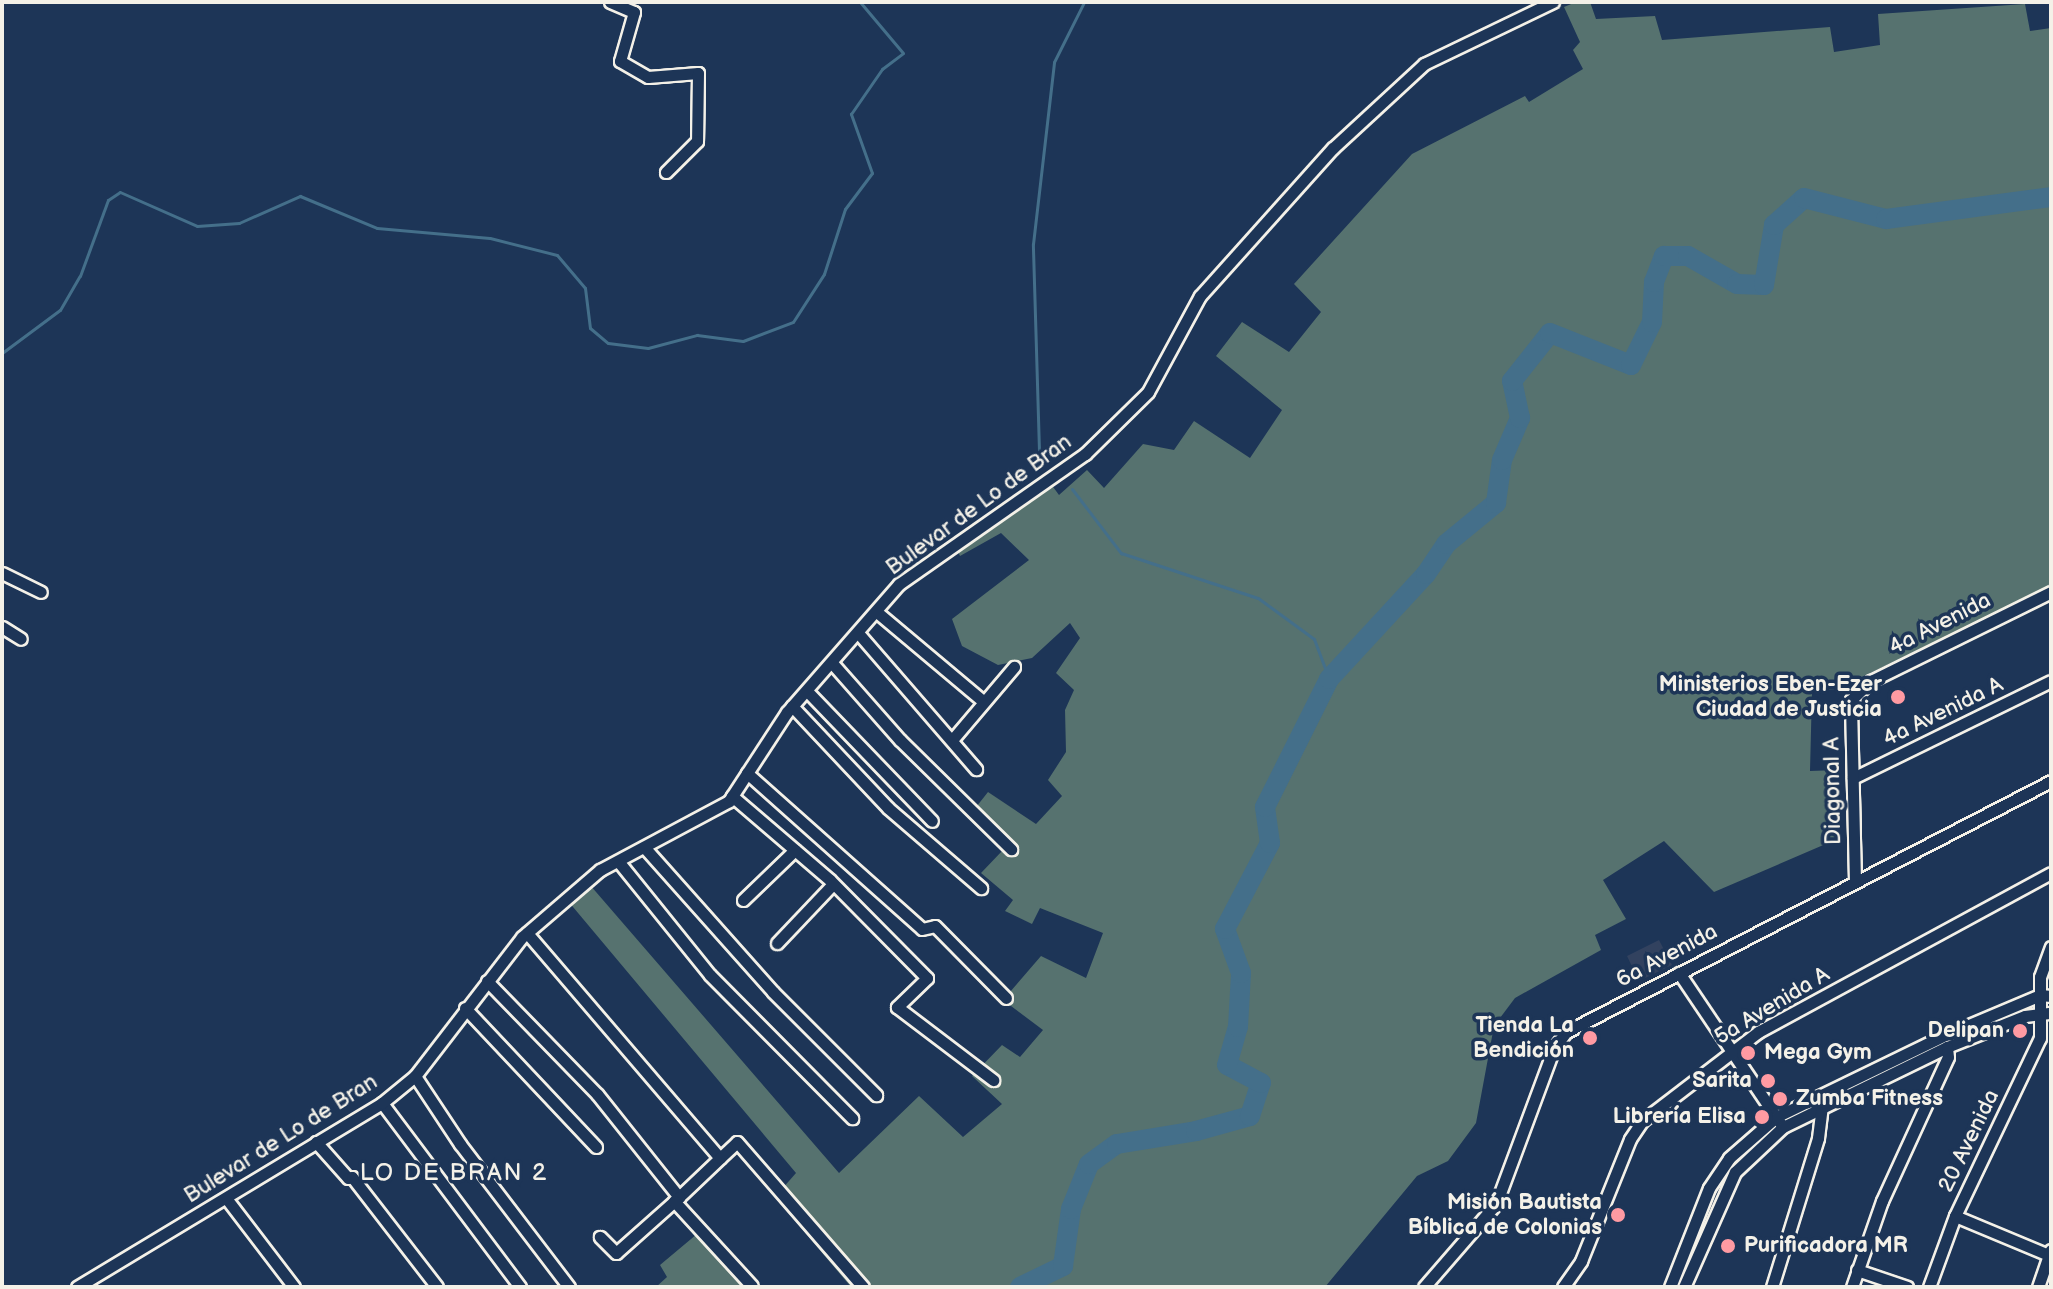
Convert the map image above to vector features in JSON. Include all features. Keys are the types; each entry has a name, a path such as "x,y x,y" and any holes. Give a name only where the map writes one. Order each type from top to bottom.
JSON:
{"street":[{"path":"610,2 634,12 620,61 648,77 698,73 697,141 666,172"},
{"name":"Bulevar de Lo de Bran","path":"77,1287 382,1103 415,1076 465,1008 527,933 618,861 732,796 792,706 878,613 899,584 1085,454 1148,392 1200,296 1333,148 1424,64 1553,2"},
{"path":"2,573 41,592"},
{"name":"4a Avenida","path":"1851,700 1871,681 2051,592"},
{"path":"878,613 984,702"},
{"path":"2,627 21,639"},
{"path":"859,634 976,769"},
{"path":"832,663 900,740 1011,849"},
{"path":"952,740 1014,667"},
{"name":"4a Avenida A","path":"1853,778 2051,681"},
{"path":"807,691 932,821"},
{"name":"Diagonal A","path":"1851,700 1855,881"},
{"path":"792,706 888,808 981,888"},
{"path":"747,773 922,929 935,926 1006,998"},
{"name":"6a Avenida","path":"1424,1287 1496,1204 1554,1048 1566,1032 2051,781"},
{"path":"732,796 833,884 927,978 897,1007 993,1080"},
{"path":"644,847 773,992 876,1095"},
{"path":"743,900 795,850"},
{"path":"618,861 710,975 852,1118"},
{"name":"5a Avenida A","path":"1563,1287 1581,1261 1630,1139 1642,1121 1731,1051 2051,873"},
{"path":"777,943 833,884"},
{"path":"527,933 720,1158"},
{"name":"20 Avenida","path":"1929,1287 1955,1216 2040,1038 2046,1012 2051,947"},
{"path":"1679,973 1779,1122"},
{"path":"487,981 597,1094 677,1199 752,1286"},
{"path":"1670,1287 1709,1188 1729,1158 1779,1122 2045,996"},
{"path":"465,1008 596,1147"},
{"path":"1684,1287 1735,1172 1779,1122 1947,1047 2046,1012"},
{"path":"1852,1287 1882,1201 1948,1057 1947,1047"},
{"path":"415,1076 460,1144 569,1287"},
{"path":"382,1103 520,1287"},
{"path":"1772,1287 1818,1138 1822,1105"},
{"path":"316,1142 348,1178 352,1177 437,1287"},
{"path":"600,1237 616,1253 737,1142 863,1287"},
{"path":"226,1198 294,1287"},
{"path":"1955,1216 2050,1253 2038,1287"},
{"path":"1857,1270 1907,1287"}],"shaded area":[{"path":"1659,940 1672,965 1639,981 1627,956"}],"green space":[{"path":"1576,2 1590,2 1596,19 1655,16 1662,40 1830,27 1834,52 1880,45 1878,14 2025,4 2030,31 2051,28 2051,586 1837,689 1812,691 1810,771 1838,770 1835,840 1714,892 1664,841 1603,880 1626,919 1595,935 1601,950 1515,998 1494,1026 1476,1123 1448,1161 1417,1176 1325,1287 851,1287 775,1197 796,1173 568,901 590,885 839,1173 919,1096 963,1137 1002,1104 972,1076 1002,1045 1020,1057 1043,1030 1003,1000 1041,956 1086,978 1103,933 1040,908 1032,924 1005,911 1013,900 981,873 1003,850 969,816 988,792 1036,824 1062,796 1048,780 1066,752 1065,710 1074,690 1056,673 1080,638 1070,623 1032,658 998,665 962,646 952,619 1029,560 1001,533 960,556 953,541 1045,476 1059,495 1087,470 1104,488 1143,444 1174,450 1194,421 1250,458 1282,410 1216,356 1242,322 1289,352 1321,312 1294,284 1412,154 1525,96 1529,102 1583,69 1573,50 1580,42 1564,7"},
{"path":"697,1234 749,1287 656,1287 667,1277 660,1265"}],"waterway":[{"path":"2,353 60,310 80,276 108,200 120,192 197,226 239,223 300,196 377,228 490,238 557,255 585,288 590,328 608,343 648,348 697,335 743,341 793,322 824,274 845,209 872,173 851,114 882,69 903,53 860,2"},
{"path":"1039,451 1033,244 1054,62 1084,2"},
{"path":"1020,1287 1063,1266 1071,1209 1089,1164 1117,1144 1196,1131 1250,1116 1261,1083 1227,1065 1238,1027 1241,973 1225,929 1270,843 1265,807 1329,679 1426,574 1446,544 1496,503 1502,460 1520,418 1512,381 1550,333 1631,365 1652,322 1654,282 1664,256 1688,256 1737,284 1764,285 1774,225 1804,198 1886,219 2051,197"},
{"path":"1072,489 1121,553 1258,598 1314,639 1329,679"}],"place":[{"name":"Ministerios Eben-Ezer Ciudad de Justicia","path":"1898,697"},
{"name":"Delipan","path":"2020,1031"},
{"name":"Tienda La Bendición","path":"1590,1038"},
{"name":"Mega Gym","path":"1748,1053"},
{"name":"Sarita","path":"1768,1081"},
{"name":"Zumba Fitness","path":"1780,1099"},
{"name":"Librería Elisa","path":"1762,1117"},
{"name":"Misión Bautista Bíblica de Colonias","path":"1618,1215"},
{"name":"Purificadora MR","path":"1728,1246"}],"district":[{"name":"LO DE BRAN 2","path":"454,1173"}]}
